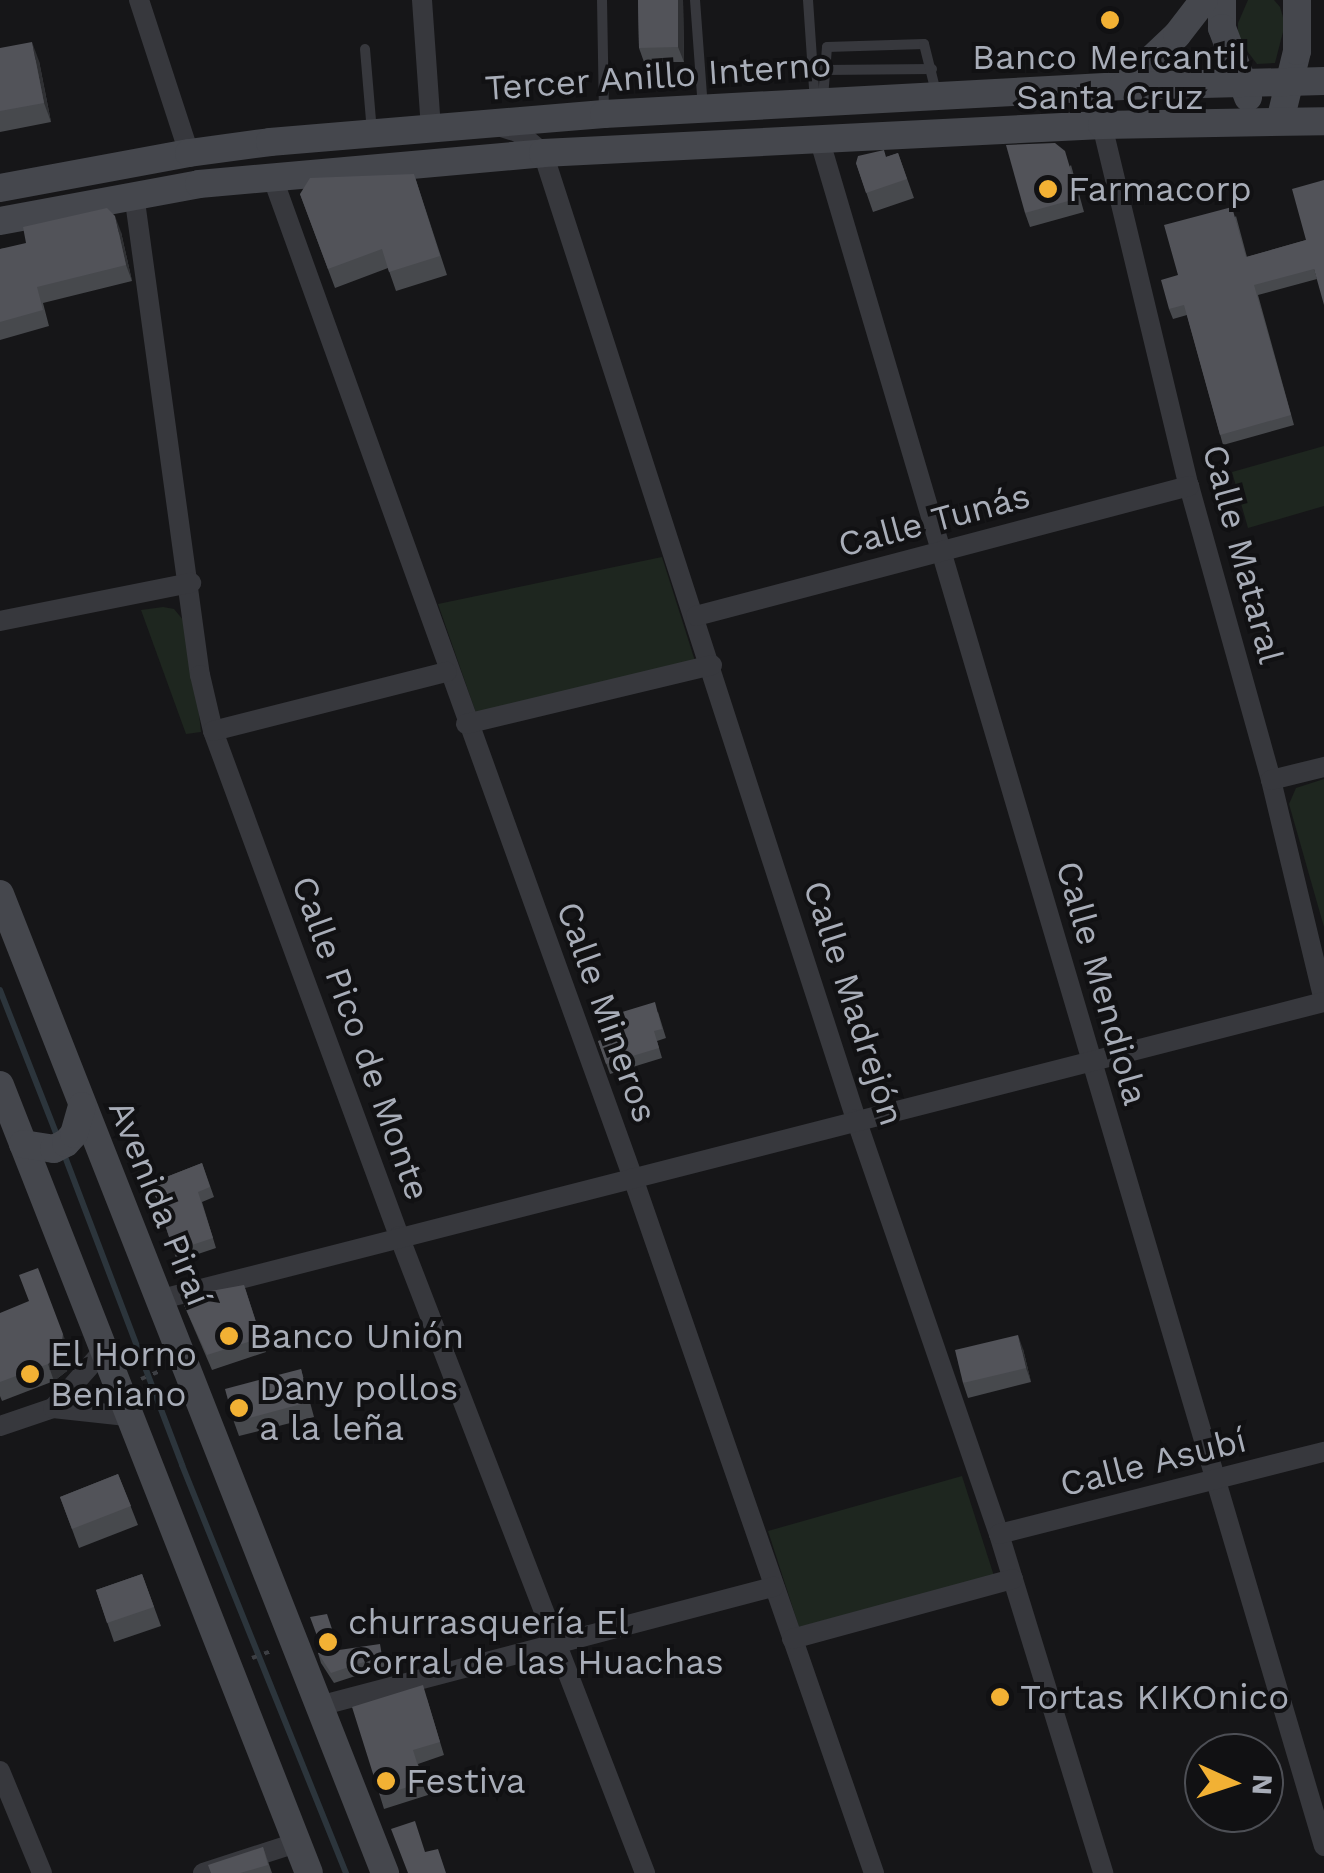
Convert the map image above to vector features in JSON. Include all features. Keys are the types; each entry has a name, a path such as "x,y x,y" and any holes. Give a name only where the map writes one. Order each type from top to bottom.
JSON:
{"main road":[{"path":"1122,86 1219,3 1226,41 1242,83 1270,121 1291,81 1297,51 1297,0"},
{"name":"Tercer Anillo Interno","path":"0,188 190,152 270,142 604,114 1122,86 1324,81"},
{"name":"Tercer Anillo Interno","path":"0,221 199,184 543,153 1102,125 1324,120"},
{"path":"199,184 270,161 270,142"},
{"name":"Avenida Piraí","path":"0,894 96,1158 158,1300 385,1873"},
{"path":"0,1085 38,1164 127,1416 308,1873"},
{"path":"38,1164 66,1144 80,1114"},
{"path":"38,1164 64,1156 96,1158"}],"street":[{"path":"138,0 190,152"},
{"path":"422,0 431,129"},
{"path":"484,124 518,132 543,153 552,136 567,124 604,114"},
{"name":"Calle Mataral","path":"1102,125 1188,486 1271,780 1324,1001"},
{"name":"Calle Mendiola","path":"819,138 1324,1846"},
{"name":"Calle Madrejón","path":"543,153 856,1118 998,1534 1103,1873"},
{"name":"Calle Mineros","path":"272,176 447,672 634,1178 874,1873"},
{"name":"Calle Pico de Monte","path":"134,194 191,584 200,675 213,731 399,1236 645,1873"},
{"name":"Calle Tunás","path":"696,616 1188,486"},
{"path":"0,621 191,584"},
{"path":"466,724 712,665"},
{"path":"213,731 447,672"},
{"path":"1271,780 1324,767"},
{"path":"158,1300 1324,1001"},
{"path":"53,1408 103,1351"},
{"path":"0,1426 53,1408 127,1416"},
{"name":"Calle Asubí","path":"998,1534 1324,1452"},
{"path":"792,1639 1012,1579"},
{"path":"319,1706 774,1587"},
{"path":"0,1771 42,1873"},
{"path":"203,1873 296,1843"}],"lane":[{"path":"602,0 604,114"},
{"path":"695,0 703,109"},
{"path":"808,0 818,103"},
{"path":"818,103 827,47 924,44 937,97"},
{"path":"365,49 372,134"},
{"path":"824,70 932,69"}],"path":[{"path":"138,1380 155,1372"},
{"path":"241,1662 276,1649"}],"shaded area":[{"path":"1248,0 1274,0 1280,7 1285,24 1275,63 1257,64 1238,39 1238,23"},
{"path":"1324,446 1324,506 1248,528 1232,472"},
{"path":"662,557 695,661 476,713 438,604"},
{"path":"174,609 189,627 201,732 186,734 141,610"},
{"path":"1324,779 1324,927 1289,804 1296,788"},
{"path":"962,1476 994,1576 799,1627 768,1531"}],"building":[{"path":"638,0 678,0 678,47 639,48"},
{"path":"32,42 44,103 0,111 0,48"},
{"name":"Farmacorp","path":"1055,143 1065,151 1079,198 1025,213 1006,145"},
{"path":"884,150 886,157 898,153 907,179 866,193 856,163 858,156"},
{"path":"414,174 440,256 389,272 382,249 328,269 300,194 310,178"},
{"path":"1324,180 1324,305 1314,269 1254,285 1291,415 1220,435 1184,305 1169,309 1161,280 1178,275 1164,225 1232,207 1246,257 1306,240 1292,189"},
{"path":"107,208 115,216 126,265 37,287 43,310 0,322 0,249 26,243 23,227"},
{"path":"655,1002 662,1029 654,1031 659,1048 606,1064 598,1041 615,1036 609,1016"},
{"path":"202,1163 210,1187 198,1192 213,1238 174,1251 151,1183"},
{"path":"38,1268 63,1334 60,1354 48,1364 0,1382 0,1313 29,1301 19,1275"},
{"name":"Banco Unión","path":"244,1285 261,1338 207,1355 184,1305 189,1295"},
{"path":"1018,1335 1026,1368 963,1383 955,1350"},
{"path":"301,1369 309,1402 234,1422 225,1389"},
{"path":"118,1474 131,1506 72,1529 60,1497"},
{"path":"142,1574 154,1607 107,1623 96,1590"},
{"path":"327,1614 339,1650 380,1644 382,1656 331,1673 318,1653 323,1652 310,1617"},
{"path":"423,1685 440,1742 413,1750 423,1782 380,1796 352,1707"},
{"path":"415,1821 425,1852 438,1849 446,1873 408,1873 391,1829"},
{"path":"263,1847 268,1865 240,1873 211,1873 208,1865"}],"waterway":[{"path":"0,990 58,1138"},
{"path":"64,1154 182,1465 346,1873"}],"place":[{"name":"Banco Mercantil Santa Cruz","path":"1110,20"},
{"name":"Farmacorp","path":"1048,189"},
{"name":"Banco Unión","path":"229,1336"},
{"name":"El Horno Beniano","path":"30,1374"},
{"name":"Dany pollos a la leña","path":"239,1408"},
{"name":"churrasquería El Corral de las Huachas","path":"328,1642"},
{"name":"Tortas KIKOnico","path":"1000,1697"},
{"name":"Festiva","path":"386,1781"}]}
